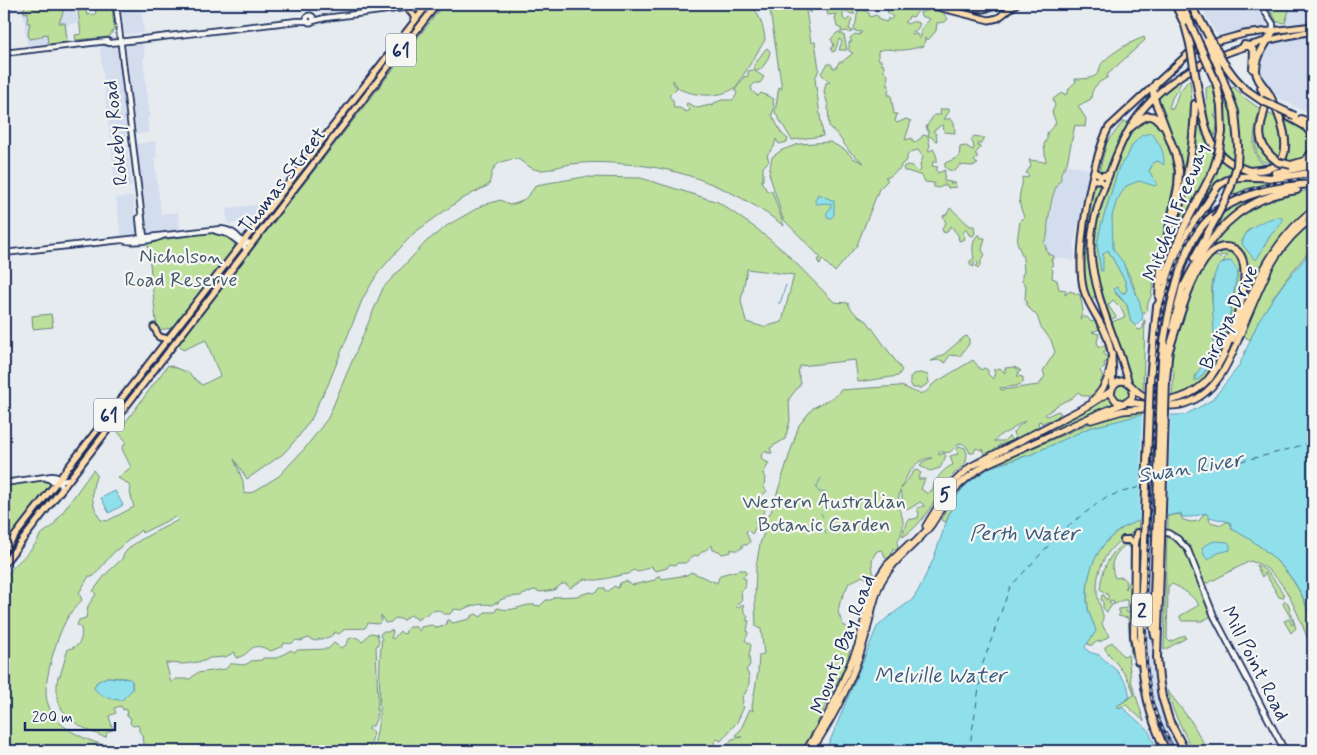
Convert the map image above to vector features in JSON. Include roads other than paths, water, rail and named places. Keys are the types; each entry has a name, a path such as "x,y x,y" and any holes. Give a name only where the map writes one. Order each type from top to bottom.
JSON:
{"highway":[{"path":"1167,242 1186,186 1194,140 1197,103 1194,66 1187,24 1175,4"},
{"path":"1191,4 1233,78"},
{"name":"Mitchell Freeway","path":"1143,679 1141,644 1144,541 1150,380 1156,308 1178,240 1213,171 1222,132 1221,106 1217,85 1187,24 1182,7"},
{"name":"Mitchell Freeway","path":"1164,380 1173,324 1183,288 1194,258 1226,198 1238,161 1236,117 1225,82 1198,19"},
{"path":"1250,171 1266,170 1276,165 1282,159 1286,148 1285,139 1272,100 1256,73 1259,57 1271,31"},
{"path":"1253,57 1266,41"},
{"path":"1244,45 1252,48 1254,74 1263,90 1265,101 1260,125 1263,146 1278,162 1291,165 1306,161 1313,150"},
{"path":"1212,52 1233,78 1259,101 1293,118 1308,128 1313,136"},
{"path":"1156,83 1153,90 1154,98 1173,145 1179,171 1178,187 1161,268 1159,297"},
{"path":"1197,103 1213,145 1225,158 1237,166 1259,173 1276,173 1313,165"},
{"path":"1131,127 1142,117 1155,117 1160,122 1173,145"},
{"path":"1293,118 1313,124"},
{"path":"1156,308 1188,233 1223,181 1233,178 1276,178 1313,172"},
{"path":"1164,380 1162,346 1168,313 1188,253 1203,225 1222,209 1240,200 1278,188 1313,184"},
{"path":"1183,288 1195,263 1212,239 1225,224 1250,204 1272,194 1313,189"},
{"name":"Birdiya Drive","path":"1131,386 1141,395 1155,400 1174,399 1193,393 1209,379 1225,356 1271,255 1292,228 1313,210"},
{"name":"Birdiya Drive","path":"1125,403 1174,405 1195,399 1210,388 1224,370 1277,254 1293,234 1313,218"},
{"path":"1169,350 1188,294 1204,261 1211,252 1218,248 1226,247 1235,250 1241,256 1244,264 1245,283 1232,332 1223,356 1209,379"},
{"name":"5","path":"1077,412 1094,400 1103,390 1110,371 1112,353"},
{"name":"2","path":"1164,380 1158,541 1157,658 1165,708 1185,751"},
{"name":"5","path":"1112,389 1117,382 1121,381 1131,386"},
{"path":"1112,389 1114,399 1125,403 1133,396 1131,386"},
{"name":"Mounts Bay Road","path":"806,751 822,727 846,675 859,642 872,591 879,576 887,565 924,528 952,485 970,467 1077,412 1112,389"},
{"name":"Mounts Bay Road","path":"811,751 826,728 852,674 864,641 877,593 887,572 926,531 950,495 963,480 988,464 1125,403"},
{"name":"5","path":"1035,442 1085,422 1122,411 1174,405"},
{"path":"1137,533 1135,544 1134,636 1137,658 1143,679"},
{"path":"1124,540 1130,540 1135,544"},
{"name":"2","path":"1143,679 1150,712 1166,751"}],"main road":[{"name":"Thomas Street","path":"4,564 436,4"},
{"path":"926,4 986,20 998,18 1016,4"},
{"path":"952,4 974,8 988,8 1004,4"},
{"name":"Thomas Street","path":"4,550 426,6"},
{"path":"407,9 414,16 414,22"},
{"path":"1112,389 1114,366 1112,353 1104,330 1086,297 1083,286 1081,258 1094,170 1099,150 1109,127 1188,54 1207,44 1244,34 1313,26"},
{"path":"1131,386 1092,264 1091,240 1096,208 1118,151 1137,117 1154,98 1187,71 1216,56 1244,45 1313,31"},
{"path":"1094,170 1101,176 1109,174"},
{"path":"1092,180 1100,180 1104,185"},
{"path":"1086,297 1091,300 1096,299 1097,284"},
{"path":"154,327 159,337 168,339"}],"street":[{"name":"Rokeby Road","path":"116,4 142,238"},
{"path":"4,53 297,21 307,19 310,16 313,19 426,6 430,8 436,4"},
{"path":"1260,4 1266,14 1271,31"},
{"path":"4,254 210,230 226,233 239,242 252,242"},
{"path":"243,242 246,250"},
{"path":"4,483 46,478 53,481 69,479"},
{"path":"59,480 62,488"},
{"name":"Mill Point Road","path":"1137,533 1157,531 1168,533 1184,544 1192,557 1214,616 1285,751"}],"water":[{"path":"1152,133 1161,148 1164,160 1164,165 1158,161 1154,162 1149,171 1157,184 1155,186 1139,181 1126,186 1117,200 1112,216 1113,249 1123,262 1139,300 1143,316 1136,326 1131,322 1127,305 1113,289 1117,287 1122,293 1125,293 1127,289 1125,281 1108,250 1103,254 1103,271 1101,271 1097,245 1119,167 1133,144 1142,135"},
{"path":"818,194 834,201 834,215 831,218 827,217 827,212 831,204 816,204 815,200"},
{"path":"1277,217 1282,218 1282,223 1270,236 1257,259 1254,259 1242,244 1244,238 1250,229"},
{"name":"Perth Water","path":"1313,249 1313,629 1305,602 1292,579 1265,550 1232,529 1230,522 1209,517 1206,513 1191,517 1182,517 1181,514 1177,514 1146,519 1123,528 1112,536 1096,556 1088,582 1087,595 1088,609 1096,631 1085,647 1089,652 1099,655 1117,671 1127,684 1130,697 1117,706 1118,708 1122,707 1148,730 1158,751 824,751 830,741 877,627 912,600 918,591 933,560 954,500 963,488 991,467 1032,454 1089,428 1140,415 1185,415 1212,400 1239,366 1259,320 1270,303 1284,283"},
{"path":"1231,261 1238,271 1230,315 1222,342 1208,367 1198,380 1194,380 1213,346 1212,296 1216,271 1222,264"},
{"path":"115,491 123,505 109,513 101,498"},
{"path":"1214,541 1228,542 1230,550 1218,553 1208,560 1202,548"},
{"path":"107,677 130,679 132,681 132,690 122,700 102,695 94,688 97,682"}],"waterway":[{"path":"778,303 780,303 786,285"},
{"path":"821,478 816,488 819,492 826,493 821,506"},
{"path":"821,513 823,517"},
{"path":"825,530 826,534"}],"railway":[{"path":"1175,751 1161,724 1151,696 1145,628 1155,373 1162,315 1168,290 1182,251 1202,218 1223,202 1247,191 1299,179"}],"park label":[{"name":"Nicholson Road Reserve","path":"181,268"},
{"name":"Western Australian Botanic Garden","path":"824,512"}],"water label":[{"name":"Swan River","path":"1190,467"},
{"name":"Melville Water","path":"940,675"}]}
